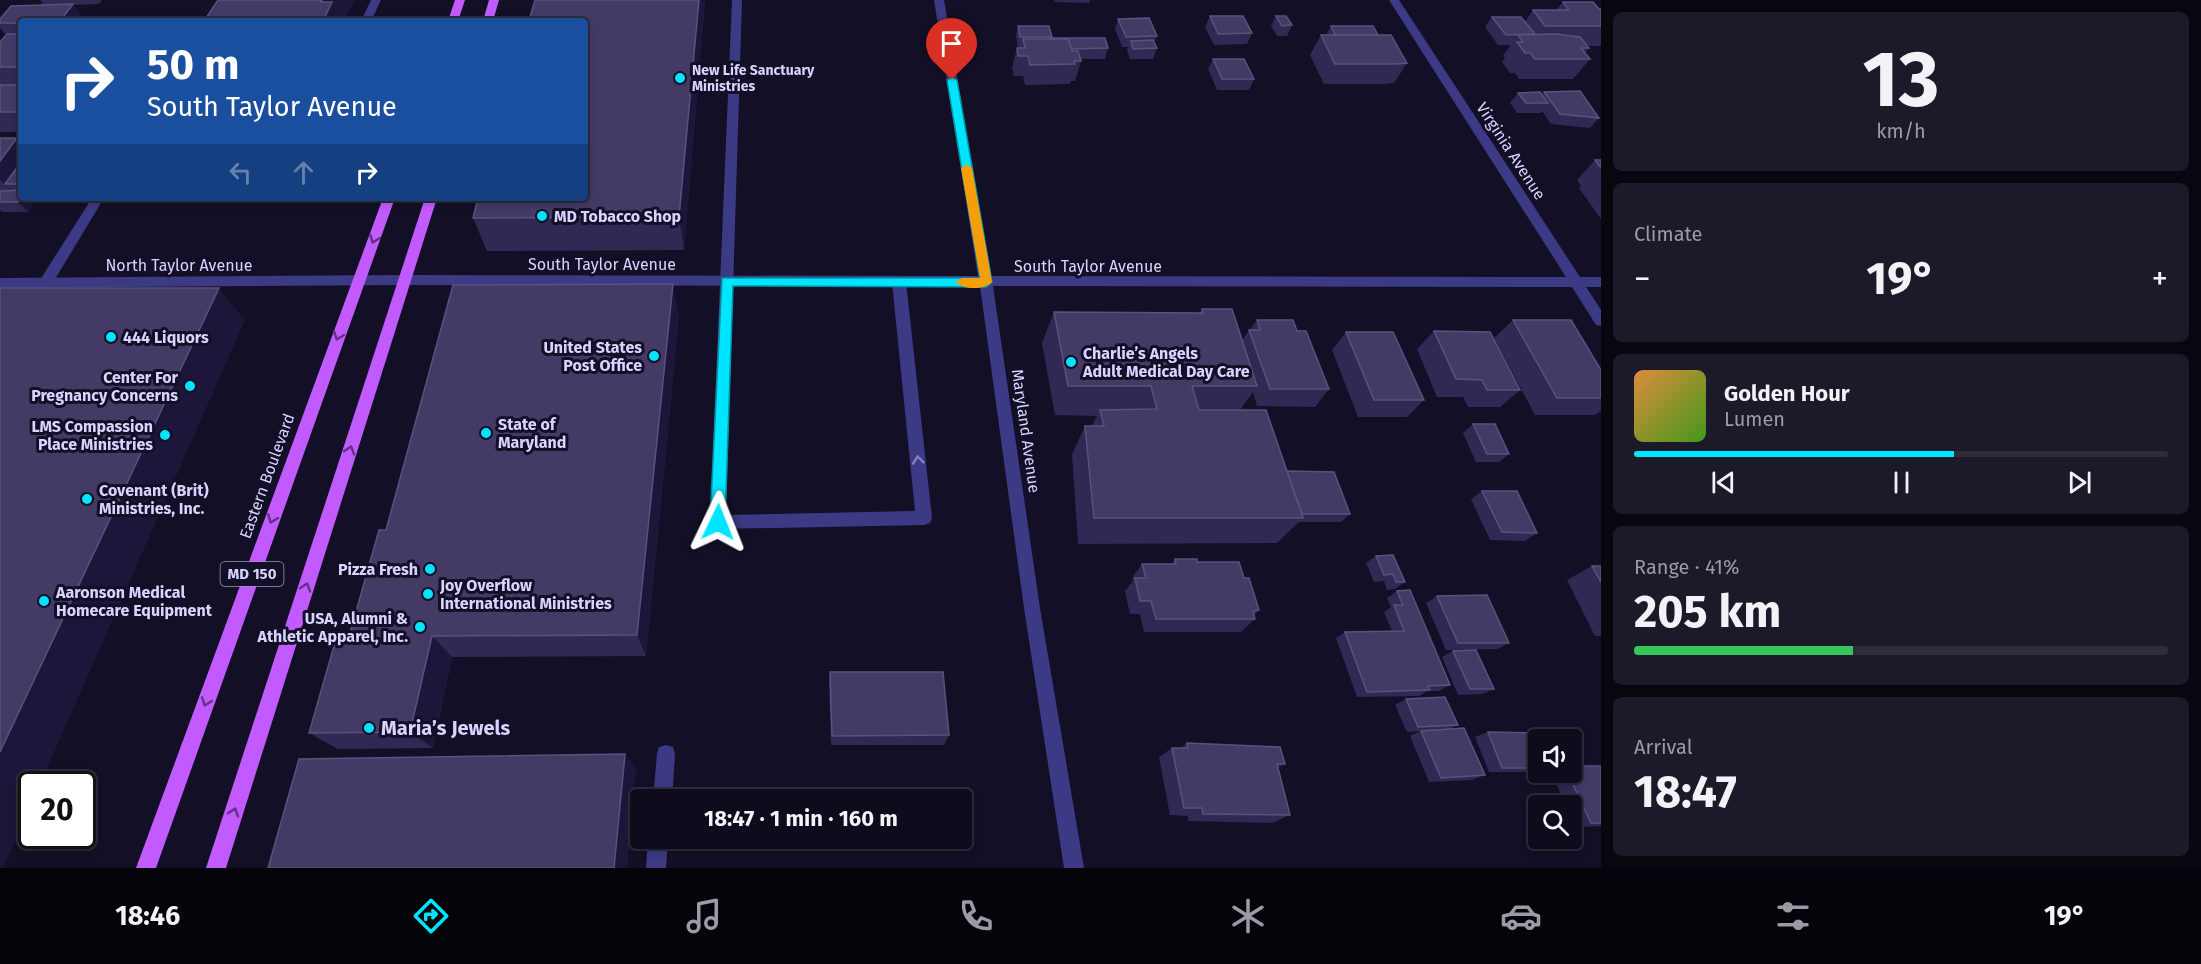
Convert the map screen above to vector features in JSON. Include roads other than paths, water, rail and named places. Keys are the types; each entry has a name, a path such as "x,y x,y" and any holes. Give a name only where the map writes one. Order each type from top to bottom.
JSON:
{"main road":[{"path":"454,18 460,0"},
{"path":"489,18 494,0"},
{"name":"Eastern Boulevard","path":"146,868 387,201"},
{"name":"MD 150","path":"216,868 430,201"}],"street":[{"path":"367,18 376,0"},
{"path":"737,0 718,522 924,518 899,282"},
{"name":"Maryland Avenue","path":"939,0 986,282 1032,608 1074,868"},
{"name":"Virginia Avenue","path":"1394,0 1601,321"},
{"path":"28,310 96,201"},
{"name":"South Taylor Avenue","path":"359,281 1601,282"},
{"name":"North Taylor Avenue","path":"0,283 359,281"},
{"path":"663,789 666,754"},
{"path":"656,868 657,849"}],"place":[{"name":"New Life Sanctuary Ministries","path":"680,78"},
{"name":"MD Tobacco Shop","path":"542,216"},
{"name":"444 Liquors","path":"111,337"},
{"name":"United States Post Office","path":"654,356"},
{"name":"Charlie’s Angels Adult Medical Day Care","path":"1071,362"},
{"name":"Center For Pregnancy Concerns","path":"190,386"},
{"name":"State of Maryland","path":"486,433"},
{"name":"LMS Compassion Place Ministries","path":"165,435"},
{"name":"Covenant (Brit) Ministries, Inc.","path":"87,499"},
{"name":"Pizza Fresh","path":"430,569"},
{"name":"Joy Overflow International Ministries","path":"428,594"},
{"name":"Aaronson Medical Homecare Equipment","path":"44,601"},
{"name":"USA, Alumni & Athletic Apparel, Inc.","path":"420,627"},
{"name":"Maria’s Jewels","path":"369,728"}]}
